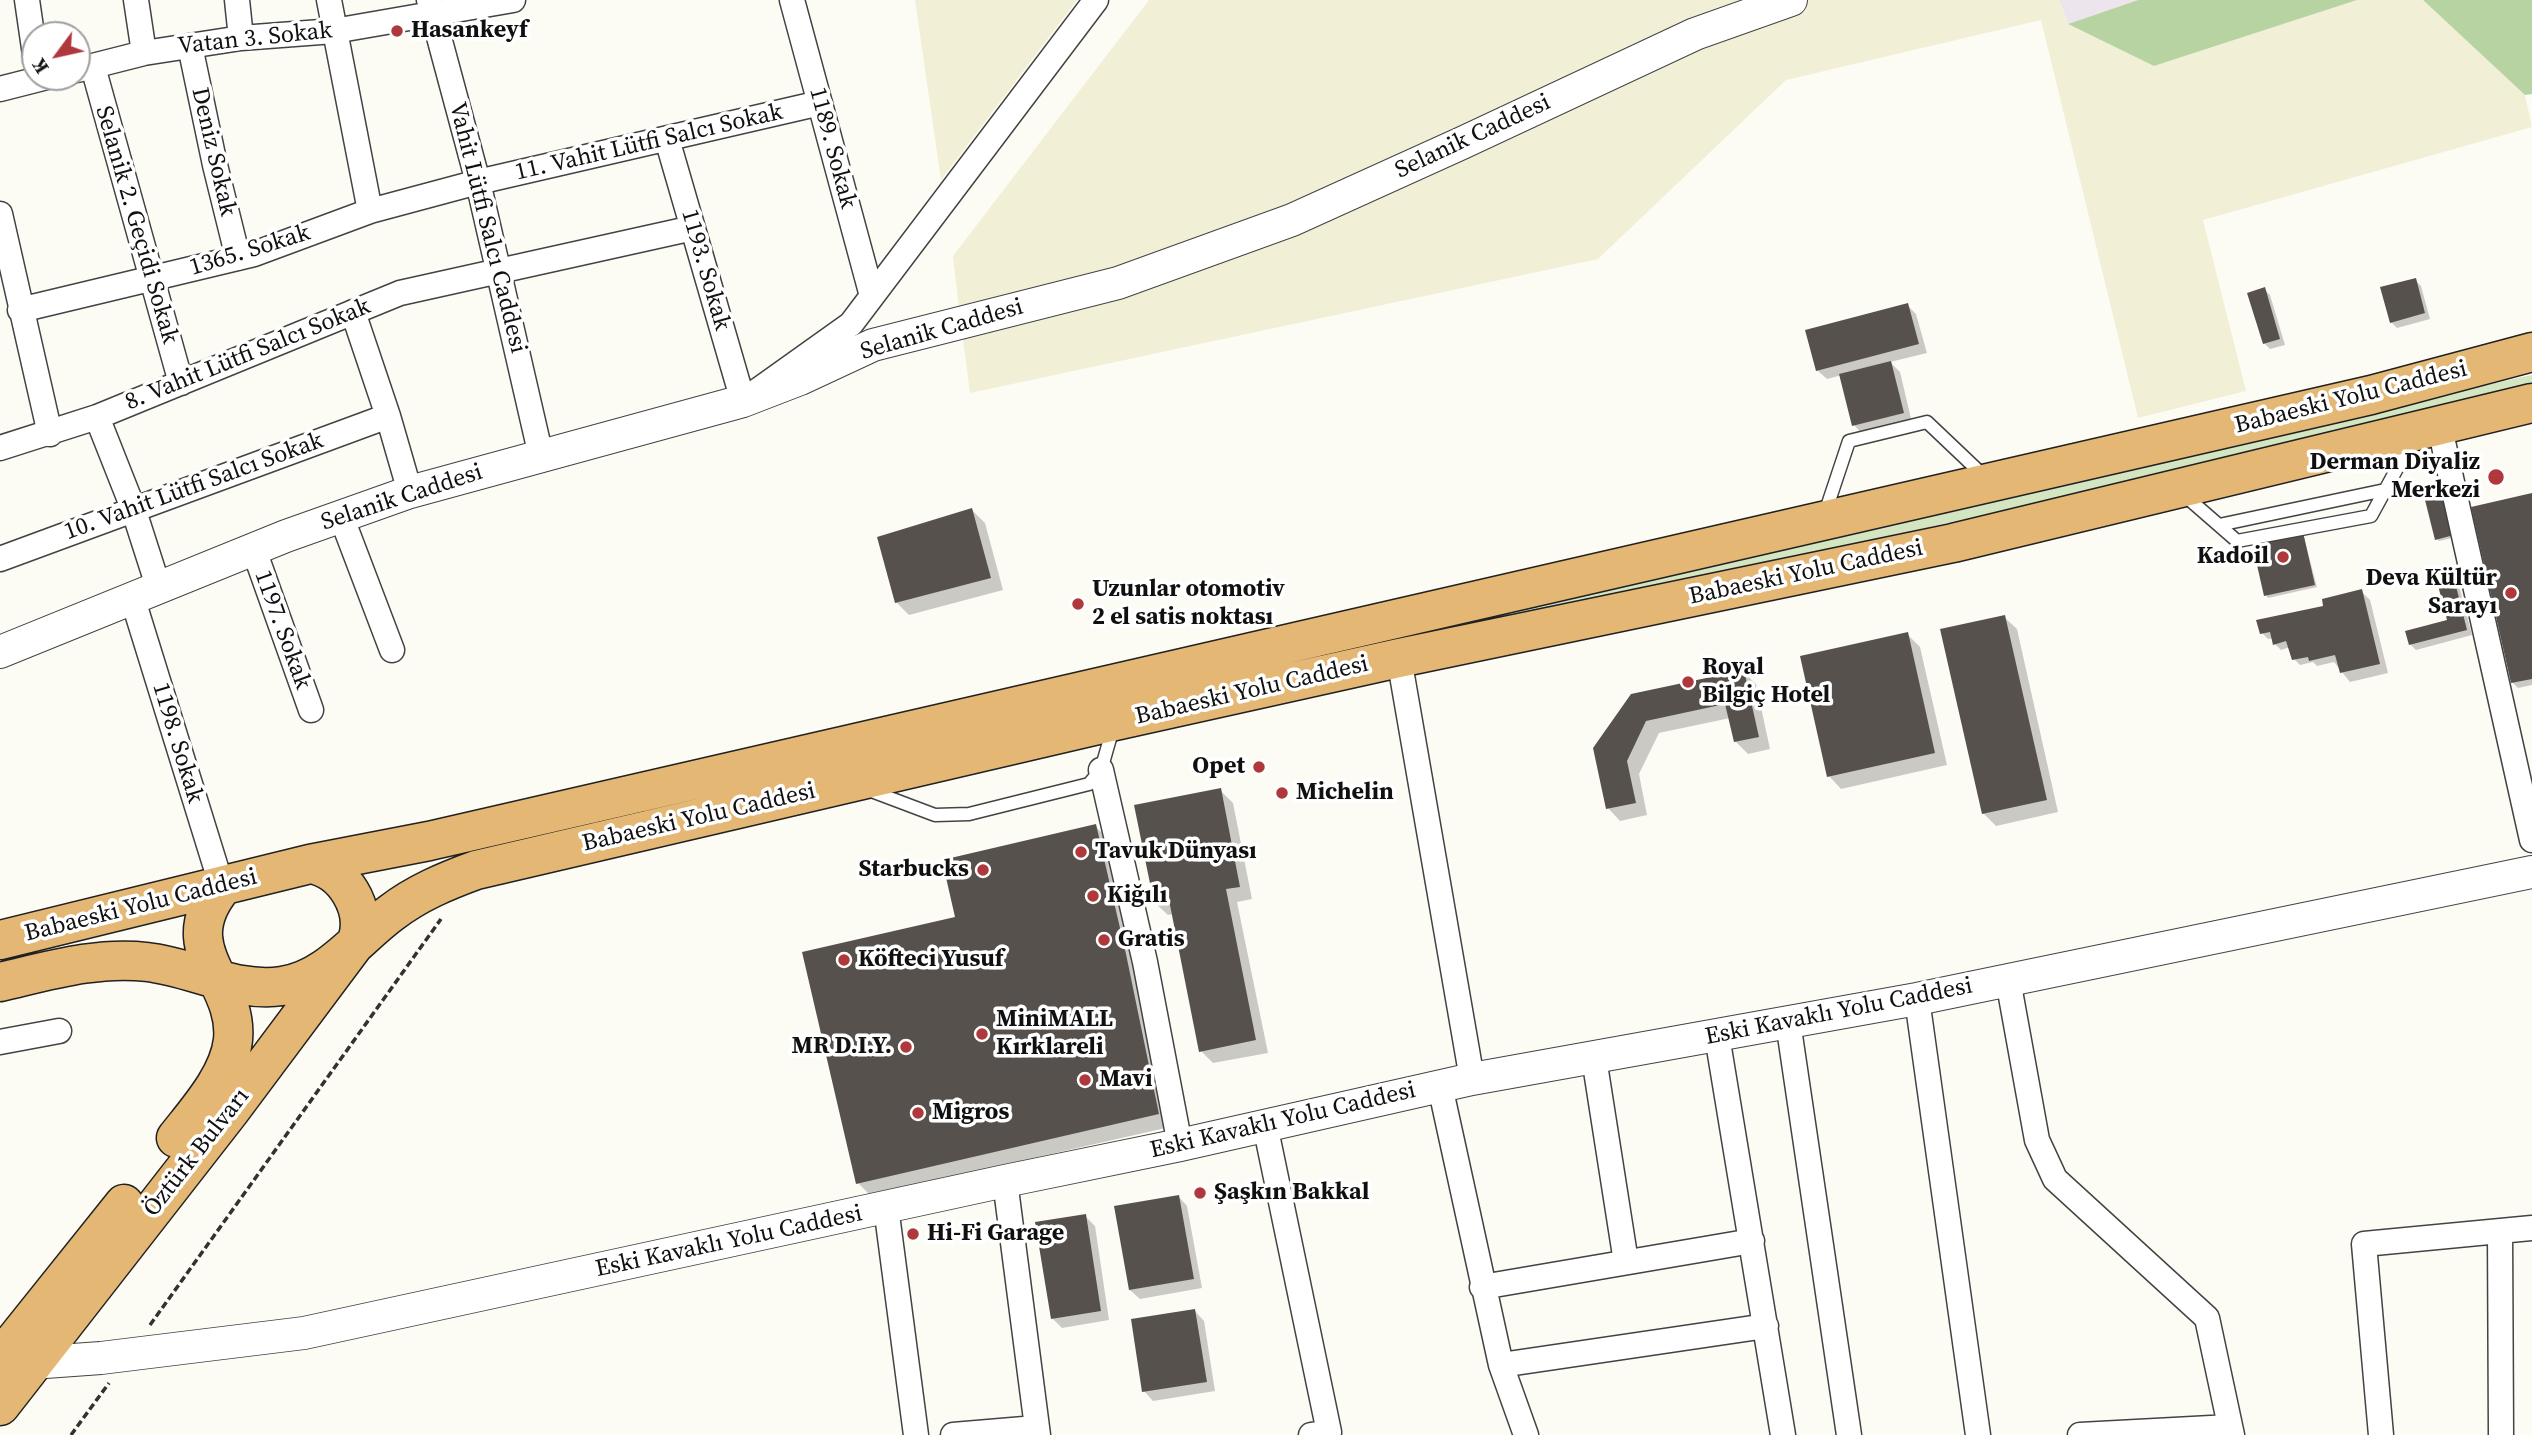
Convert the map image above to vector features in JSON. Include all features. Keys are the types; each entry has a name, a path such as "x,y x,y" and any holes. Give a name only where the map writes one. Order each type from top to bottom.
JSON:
{"highway":[{"name":"Babaeski Yolu Caddesi","path":"0,940 310,864 429,841 2371,395 2532,352"},
{"name":"Babaeski Yolu Caddesi","path":"0,982 78,965 124,960 173,967 216,979 262,987 283,986 321,972 391,912 416,895 476,870 1115,721 1399,658 1953,542 2532,403"},
{"path":"310,864 331,871 348,890 360,916 361,929 357,941"},
{"path":"216,979 204,950 203,935 207,908 222,887"},
{"name":"Öztürk Bulvarı","path":"11,1362 230,1111 357,941"},
{"name":"Öztürk Bulvarı","path":"0,1406 11,1362 195,1114 223,1070 231,1052 233,1037 231,1020 216,979"}],"street":[{"path":"27,0 31,21"},
{"path":"136,0 144,53"},
{"path":"236,0 241,38"},
{"path":"329,0 370,211"},
{"name":"Vatan 3. Sokak","path":"91,66 144,53 241,38 334,31 431,7 513,0"},
{"name":"1189. Sokak","path":"792,0 872,296"},
{"path":"743,401 851,324 1096,0"},
{"name":"Selanik Caddesi","path":"0,652 341,516 410,492 743,401 800,379 873,345 1118,283 1292,220 1695,34 1791,0"},
{"name":"Vahit Lütfi Salcı Caddesi","path":"431,7 478,182 541,456"},
{"name":"Deniz Sokak","path":"190,46 238,258"},
{"path":"0,89 21,80"},
{"name":"Selanik 2. Geçidi Sokak","path":"91,87 181,383"},
{"name":"11. Vahit Lütfi Salcı Sokak","path":"478,182 820,103"},
{"name":"1193. Sokak","path":"667,139 743,401"},
{"name":"1365. Sokak","path":"20,310 238,258 370,211 478,182"},
{"path":"0,214 50,434"},
{"name":"8. Vahit Lütfi Salcı Sokak","path":"0,448 97,417 400,293 693,228"},
{"path":"354,312 410,492"},
{"name":"10. Vahit Lütfi Salcı Sokak","path":"0,559 388,415"},
{"name":"1198. Sokak","path":"97,417 133,508 146,595 222,887"},
{"path":"2429,427 2532,840"},
{"path":"341,516 392,650"},
{"name":"1197. Sokak","path":"254,550 311,710"},
{"path":"1399,658 1472,1079"},
{"path":"1101,770 1145,962 1181,1145"},
{"name":"Eski Kavaklı Yolu Caddesi","path":"11,1362 101,1358 304,1333 1181,1145 1472,1079 1917,999 2532,872"},
{"path":"2008,980 2037,1140 2055,1179 2207,1318 2231,1431 2080,1435"},
{"path":"1917,999 1978,1435"},
{"path":"1788,1022 1849,1435"},
{"path":"0,1042 59,1031"},
{"path":"1717,1036 1783,1435"},
{"path":"1594,1058 1626,1262"},
{"path":"1440,1086 1501,1365 1526,1435"},
{"path":"1265,1125 1329,1434"},
{"path":"953,1435 1037,1431 1005,1181"},
{"path":"886,1207 916,1435"},
{"path":"2381,1435 2364,1244 2532,1228"},
{"path":"2500,1231 2501,1435"},
{"path":"1482,1287 1752,1241"},
{"path":"1501,1365 1766,1326"}],"lane":[{"path":"1823,520 1849,441 1927,422 1991,482"},
{"path":"2177,489 2237,541 2371,516 2385,490 2429,427"},
{"path":"2219,525 2385,490"},
{"path":"850,783 935,815 969,814 1089,784 1101,770 1115,721"}],"path":[{"path":"145,1332 442,917"}],"shaded area":[{"path":"915,0 1077,0 941,180"},
{"path":"1149,0 1758,0 1286,212 1111,277 960,317 953,256"},
{"path":"1810,0 2059,0 2068,24 2154,66 2357,0 2423,0 2525,95 2532,127 2203,220 2246,391 2138,418 2041,20 1786,80 1598,259 970,393 962,332 1125,291 1695,40"},
{"path":"2059,0 2138,0 2068,24"}],"green space":[{"path":"2138,0 2357,0 2154,66 2068,24"},
{"path":"2423,0 2532,0 2532,94 2525,95"},
{"path":"2532,375 2532,390 1855,544 1523,614 516,842 2373,409"}],"building":[{"path":"2416,278 2425,313 2390,323 2380,287"},
{"path":"2265,287 2280,339 2263,344 2247,293"},
{"path":"1908,303 1919,344 1816,371 1805,330"},
{"path":"1891,361 1904,413 1852,426 1839,374"},
{"path":"2443,487 2454,535 2435,540 2423,492"},
{"name":"Deva Kültür Sarayı","path":"2532,493 2532,679 2511,683 2471,507"},
{"path":"972,508 991,578 895,603 877,537"},
{"path":"2303,532 2315,585 2264,596 2252,543"},
{"path":"2452,570 2467,630 2409,645 2405,631 2447,620 2435,574"},
{"path":"2362,589 2380,664 2340,673 2335,655 2309,661 2308,657 2292,660 2286,641 2273,645 2270,632 2260,634 2256,620 2323,606 2322,599"},
{"path":"2005,615 2047,800 1982,814 1940,629"},
{"path":"1908,632 1935,753 1827,777 1800,656"},
{"path":"1744,670 1759,737 1734,742 1725,704 1646,721 1627,761 1636,803 1606,809 1593,748 1631,694"},
{"path":"1221,788 1240,887 1226,889 1256,1040 1199,1052 1169,900 1154,903 1134,805"},
{"name":"MiniMALL Kırklareli","path":"1096,824 1159,1114 856,1184 802,952 955,917 942,860"},
{"path":"1179,1195 1194,1279 1129,1290 1114,1206"},
{"path":"1086,1214 1101,1311 1051,1319 1035,1222"},
{"path":"1195,1309 1207,1382 1142,1392 1131,1319"}],"place":[{"name":"Hasankeyf","path":"397,31"},
{"name":"Derman Diyaliz Merkezi","path":"2496,477"},
{"name":"Kadoil","path":"2283,557"},
{"name":"Deva Kültür Sarayı","path":"2511,593"},
{"name":"Uzunlar otomotiv 2 el satis noktası","path":"1078,604"},
{"name":"Royal Bilgiç Hotel","path":"1688,682"},
{"name":"Opet","path":"1259,767"},
{"name":"Michelin","path":"1282,793"},
{"name":"Tavuk Dünyası","path":"1081,852"},
{"name":"Starbucks","path":"983,870"},
{"name":"Kiğılı","path":"1093,896"},
{"name":"Gratis","path":"1104,940"},
{"name":"Köfteci Yusuf","path":"844,960"},
{"name":"MiniMALL Kırklareli","path":"982,1034"},
{"name":"MR D.I.Y.","path":"906,1047"},
{"name":"Mavi","path":"1085,1080"},
{"name":"Migros","path":"918,1113"},
{"name":"Şaşkın Bakkal","path":"1200,1193"},
{"name":"Hi-Fi Garage","path":"913,1234"}]}
